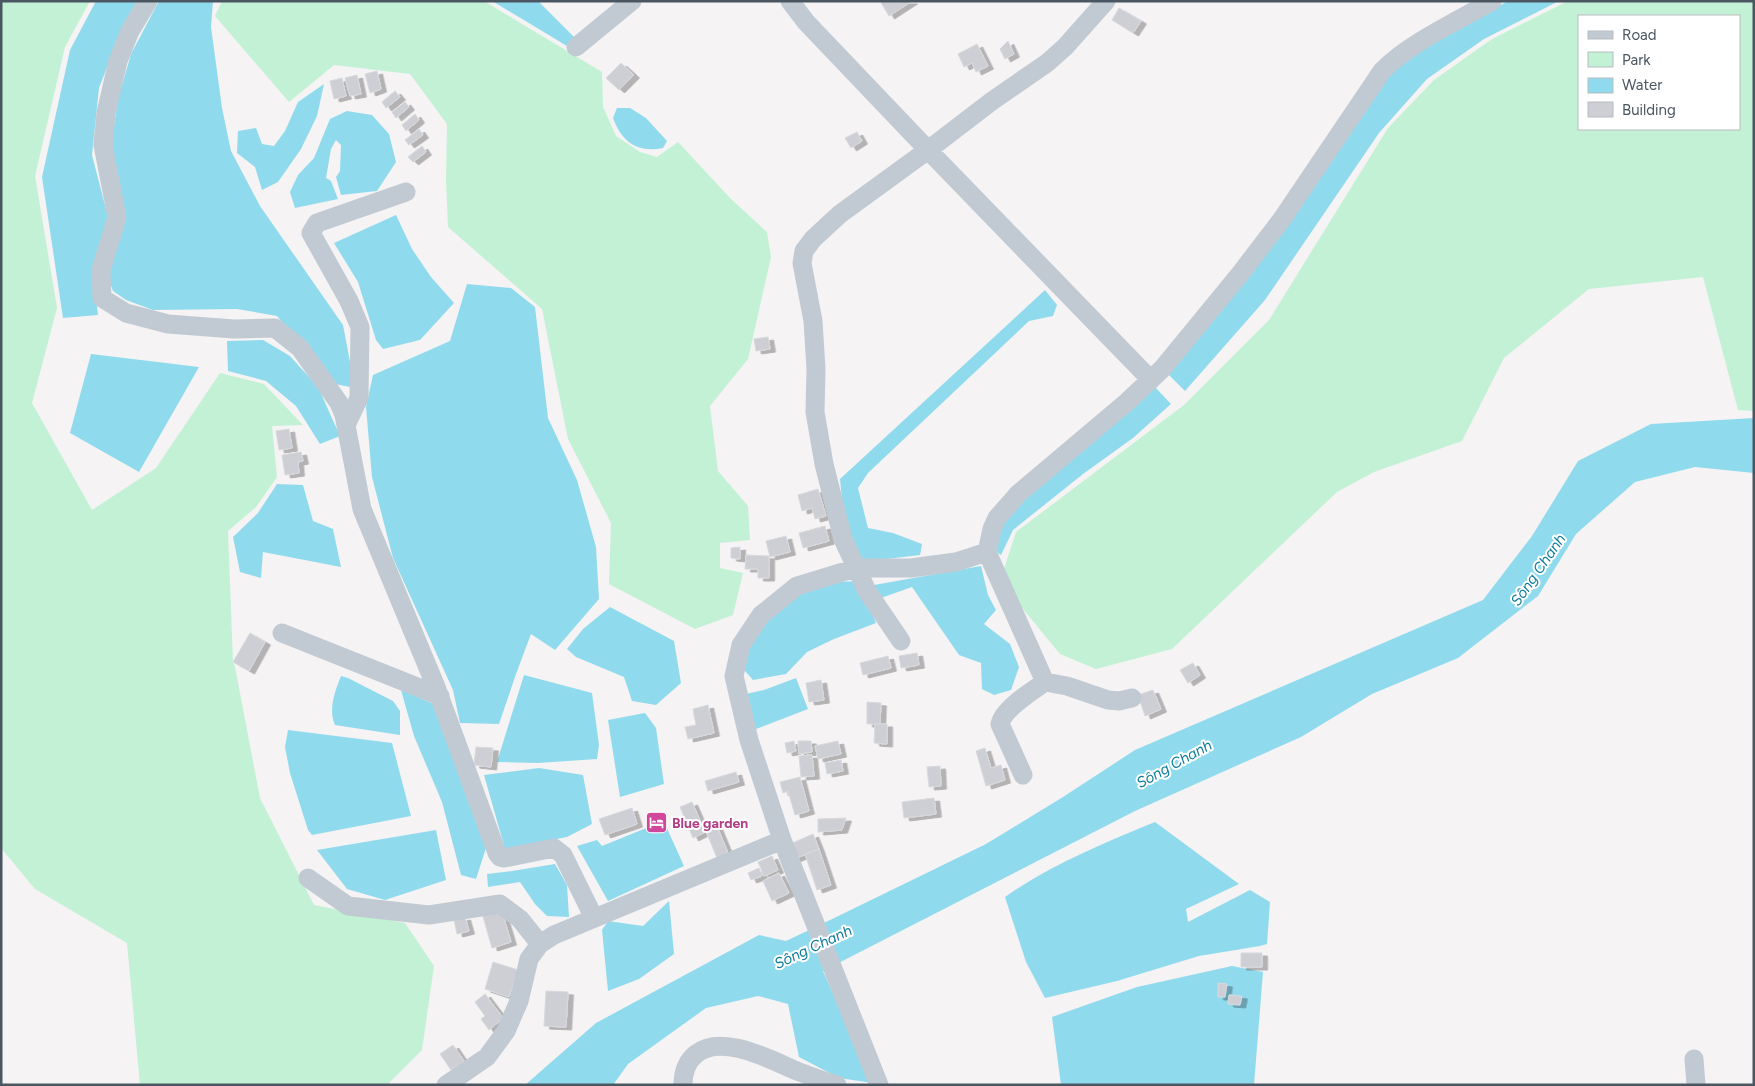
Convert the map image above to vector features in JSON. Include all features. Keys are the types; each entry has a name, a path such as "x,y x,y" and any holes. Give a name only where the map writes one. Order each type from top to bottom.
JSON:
{"street":[{"path":"148,1 130,32 118,62 106,113 103,145 117,217 101,270 102,298 126,313 168,324 234,329 275,328 300,348 339,403 344,414 362,509 440,696 497,853 504,858 554,848 559,851 564,855 594,918"},
{"path":"576,47 632,1"},
{"path":"790,1 806,22 1151,380"},
{"path":"901,641 868,591 843,539 824,464 815,412 814,321 802,263 804,251 813,239 840,214 992,101 1047,63 1065,47 1106,1"},
{"path":"1045,682 987,552 992,529 997,518 1018,494 1127,402 1162,369 1240,274 1276,226 1382,71 1409,49 1492,1"},
{"path":"346,425 359,398 360,327 349,301 311,233 317,223 406,192"},
{"path":"879,1085 782,840 749,740 734,676 740,646 760,614 797,586 856,568 911,568 956,562 987,552"},
{"path":"282,633 440,696"},
{"path":"1023,776 1000,724 1004,714 1033,690 1045,682 1089,693 1108,700 1119,701 1132,698"},
{"path":"446,1085 487,1057 506,1030 519,1001 529,959 540,944 554,935 782,840"},
{"path":"308,878 348,906 429,915 500,904 520,919 540,944"},
{"path":"683,1085 685,1071 690,1060 700,1051 715,1047 741,1049 811,1077 837,1085"},
{"path":"1694,1059 1696,1085"}],"green space":[{"path":"1,1 90,1 65,47 35,176 57,308 32,403 92,510 156,468 220,373 264,384 303,425 272,426 277,477 256,507 228,531 233,662 260,798 314,905 405,923 434,966 422,1050 387,1085 140,1085 127,943 35,889 1,848"},
{"path":"222,1 484,1 602,72 603,107 616,136 640,152 657,157 678,142 731,199 767,232 771,257 748,359 710,406 718,471 748,506 750,540 720,543 720,568 743,573 733,615 695,629 609,584 611,523 568,439 542,309 448,227 446,181 447,124 410,74 334,65 289,102 215,16"},
{"path":"1568,1 1754,1 1754,411 1738,410 1703,277 1589,289 1504,358 1462,441 1374,472 1337,492 1172,649 1096,669 1060,654 1000,581 1016,532 1184,405 1269,320 1388,128 1434,80 1492,39"}],"water":[{"path":"96,1 137,1 123,26 99,88 92,155 108,217 93,271 98,315 63,318 42,177 70,50"},
{"path":"159,1 213,1 211,27 222,108 231,151 260,206 343,325 350,362 350,387 335,384 277,316 237,309 153,310 126,300 113,291 108,277 111,145 118,99 131,54"},
{"path":"492,1 538,1 577,40 567,46"},
{"path":"1508,1 1559,1 1484,39 1427,79 1379,133 1265,300 1185,391 1169,375 1384,81 1402,60"},
{"path":"324,84 317,116 301,149 278,182 262,190 255,167 237,153 238,131 256,128 262,144 274,146 285,131 298,102"},
{"path":"617,108 630,108 646,118 667,141 663,148 645,149 632,144 626,139 621,134 613,118"},
{"path":"347,111 372,115 389,134 396,162 377,191 341,195 336,177 340,171 341,145 336,140 331,149 326,178 331,181 338,199 295,208 290,192 298,175 314,158 330,119"},
{"path":"396,215 412,249 431,277 454,303 420,340 383,349 376,340 358,282 334,243"},
{"path":"467,284 511,288 535,307 548,418 577,480 596,547 599,599 555,650 531,634 499,724 460,723 453,690 393,558 372,477 366,407 373,375 450,341"},
{"path":"1045,290 1057,305 1053,316 1029,321 868,473 858,488 868,528 893,533 922,544 920,555 861,562 845,530 840,479"},
{"path":"263,340 290,356 318,387 340,436 320,444 296,406 266,381 228,371 227,341"},
{"path":"91,354 199,367 139,472 70,433"},
{"path":"1155,387 1171,404 1133,438 1083,474 1013,530 1001,555 995,551 997,531 1013,508"},
{"name":"Sông Chanh","path":"1754,418 1754,473 1695,467 1635,482 1576,534 1538,596 1458,658 1372,694 1301,737 1135,811 823,971 873,1083 839,1078 799,1057 788,1004 758,996 706,1008 628,1064 613,1085 525,1085 596,1023 759,935 786,941 986,844 1135,750 1483,600 1532,536 1578,461 1651,424"},
{"path":"277,484 303,485 313,521 333,529 341,567 263,552 261,578 240,572 233,537 258,513"},
{"path":"981,566 988,595 996,610 984,624 1010,644 1019,667 1011,690 994,695 982,689 981,663 959,655 912,587 881,598 874,585"},
{"path":"859,581 876,623 834,639 807,652 786,674 753,680 745,671 743,656 773,615 791,598 818,584"},
{"path":"610,607 674,641 681,683 656,705 632,701 624,677 576,657 567,649 583,629"},
{"path":"524,675 592,693 599,745 597,759 538,763 497,762"},
{"path":"341,676 393,701 400,711 400,735 335,725 332,707"},
{"path":"796,678 808,709 756,729 751,726 741,695 764,690"},
{"path":"401,690 434,704 487,845 476,879 461,875 442,802 414,736"},
{"path":"645,713 656,728 664,784 620,797 608,720"},
{"path":"288,730 392,743 411,816 312,835 308,830 290,773 285,747"},
{"path":"539,768 583,775 592,824 567,837 505,849 484,775"},
{"path":"661,822 665,824 684,866 608,901 577,846 597,840 602,846"},
{"path":"1155,822 1239,884 1186,909 1188,922 1250,890 1270,902 1267,944 1199,956 1117,981 1045,998 1026,962 1005,897 1059,865"},
{"path":"436,830 446,880 385,900 347,889 317,850"},
{"path":"555,864 567,885 569,917 547,916 535,904 520,882 488,887 487,874"},
{"path":"669,901 674,954 639,979 608,991 602,930 608,921 643,926"},
{"path":"1232,966 1263,972 1254,1085 1061,1085 1052,1017 1137,987"}],"building":[{"path":"880,1 912,1 889,16"},
{"path":"1119,8 1141,21 1133,33 1112,20"},
{"path":"1008,41 1014,54 1005,59 1000,49"},
{"path":"977,44 988,66 976,72 972,63 964,67 958,54"},
{"path":"621,63 634,75 619,90 606,78"},
{"path":"377,71 381,89 370,93 365,74"},
{"path":"357,75 361,94 350,96 345,78"},
{"path":"342,78 346,96 334,99 330,81"},
{"path":"395,91 400,97 386,108 382,102"},
{"path":"405,102 409,107 396,118 392,112"},
{"path":"415,114 419,120 406,131 402,125"},
{"path":"419,129 423,135 409,145 405,140"},
{"path":"857,132 862,141 851,148 845,138"},
{"path":"422,146 426,152 413,162 408,157"},
{"path":"768,337 770,349 756,351 754,339"},
{"path":"289,429 292,448 279,450 276,431"},
{"path":"301,452 303,461 298,462 299,473 285,475 282,455"},
{"path":"818,489 826,516 815,519 812,508 802,511 798,495"},
{"path":"825,526 829,541 803,548 799,533"},
{"path":"786,536 790,552 770,557 766,541"},
{"path":"740,547 740,559 731,558 731,548"},
{"path":"746,555 769,556 769,578 758,578 758,569 745,569"},
{"path":"250,633 265,642 249,671 233,662"},
{"path":"917,653 919,665 901,668 899,656"},
{"path":"888,656 891,668 863,675 860,663"},
{"path":"1193,663 1200,675 1188,683 1180,670"},
{"path":"821,680 824,700 809,702 806,683"},
{"path":"1153,690 1161,709 1145,716 1138,695"},
{"path":"867,702 881,703 880,724 867,724"},
{"path":"708,705 714,733 688,739 685,727 696,725 693,709"},
{"path":"875,724 887,724 887,744 874,743"},
{"path":"794,741 796,751 787,753 785,743"},
{"path":"798,741 811,741 812,752 799,754"},
{"path":"838,741 841,754 818,759 815,746"},
{"path":"476,747 493,748 491,767 474,765"},
{"path":"985,748 991,768 1001,765 1005,780 986,786 976,751"},
{"path":"812,755 814,776 801,777 799,756"},
{"path":"841,760 843,771 827,774 825,763"},
{"path":"940,766 941,786 929,787 927,767"},
{"path":"736,772 739,782 708,791 705,781"},
{"path":"800,777 809,811 795,815 788,791 783,793 780,782"},
{"path":"934,798 936,814 904,818 902,802"},
{"path":"692,802 705,832 693,838 680,807"},
{"path":"632,808 637,824 605,835 599,819"},
{"path":"846,818 842,830 818,832 818,819"},
{"path":"714,819 728,853 717,858 703,824"},
{"path":"813,834 819,849 794,859 788,845"},
{"path":"819,849 831,885 817,890 805,854"},
{"path":"772,856 778,870 764,876 758,862"},
{"path":"759,868 762,876 751,880 748,873"},
{"path":"779,873 789,893 772,901 763,881"},
{"path":"502,912 511,942 492,948 482,913"},
{"path":"465,917 469,931 457,934 454,920"},
{"path":"1241,953 1262,953 1262,967 1241,967"},
{"path":"493,962 518,970 509,997 485,989"},
{"path":"1218,983 1227,984 1225,997 1218,997"},
{"path":"546,991 568,992 566,1027 544,1026"},
{"path":"485,994 503,1018 489,1030 481,1019 485,1016 475,1002"},
{"path":"1229,995 1242,996 1240,1005 1228,1004"},
{"path":"453,1045 464,1061 451,1070 440,1054"}],"place":[{"name":"Blue garden","path":"656,823"}]}
